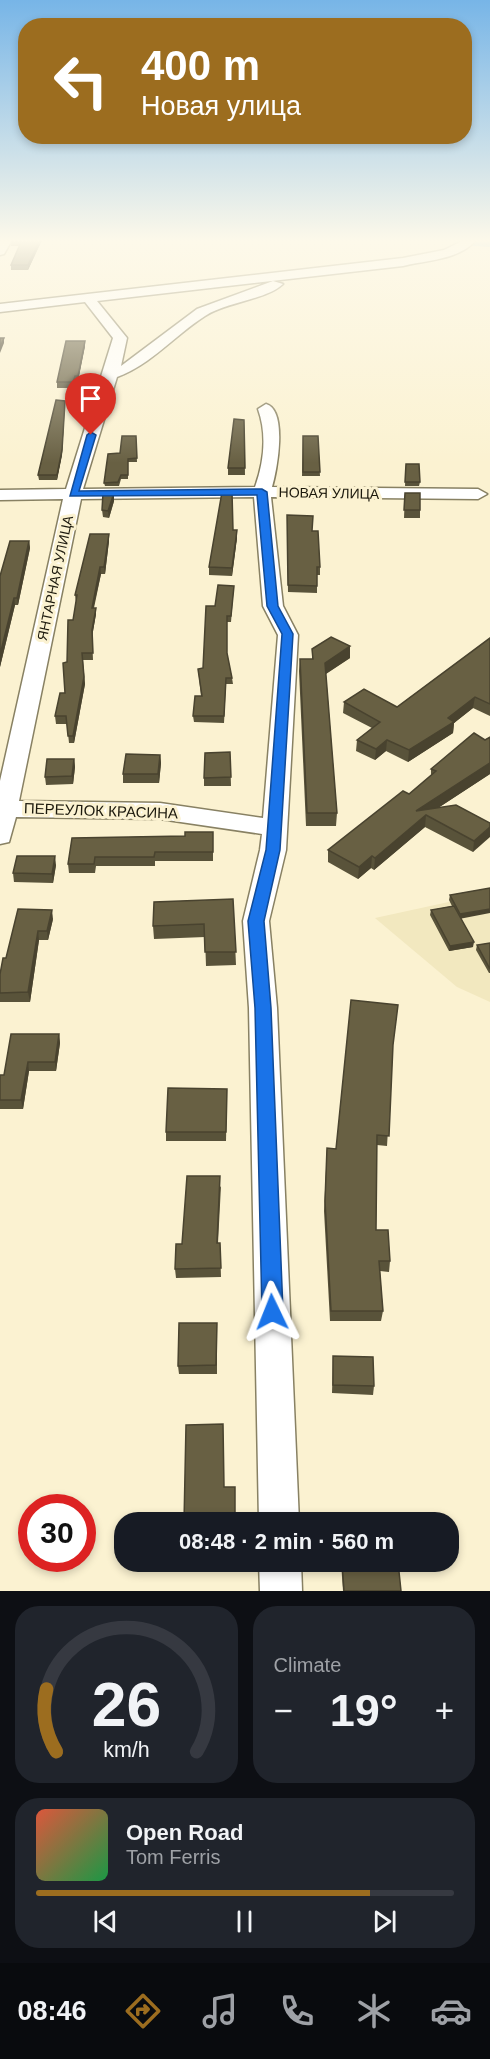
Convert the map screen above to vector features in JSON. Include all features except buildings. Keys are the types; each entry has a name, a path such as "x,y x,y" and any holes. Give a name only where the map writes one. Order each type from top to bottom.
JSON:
{"street":[{"name":"ЯНТАРНАЯ УЛИЦА","path":"0,836 3,809 73,494 120,338 101,314"},
{"path":"109,375 124,369 169,339 199,314"},
{"path":"266,409 272,423 270,468 262,492 273,606 288,634 273,850 256,921 263,1008 279,1512"},
{"name":"НОВАЯ УЛИЦА","path":"0,495 262,492 478,494"},
{"name":"ПЕРЕУЛОК КРАСИНА","path":"3,809 160,811 273,828"},
{"path":"280,1572 281,1591"}],"shaded area":[{"path":"490,893 490,1002 457,987 375,918"}],"route":[{"path":"91,435 73,494 262,492 273,606 288,634 273,850 256,921 263,1008 272,1312"}]}
